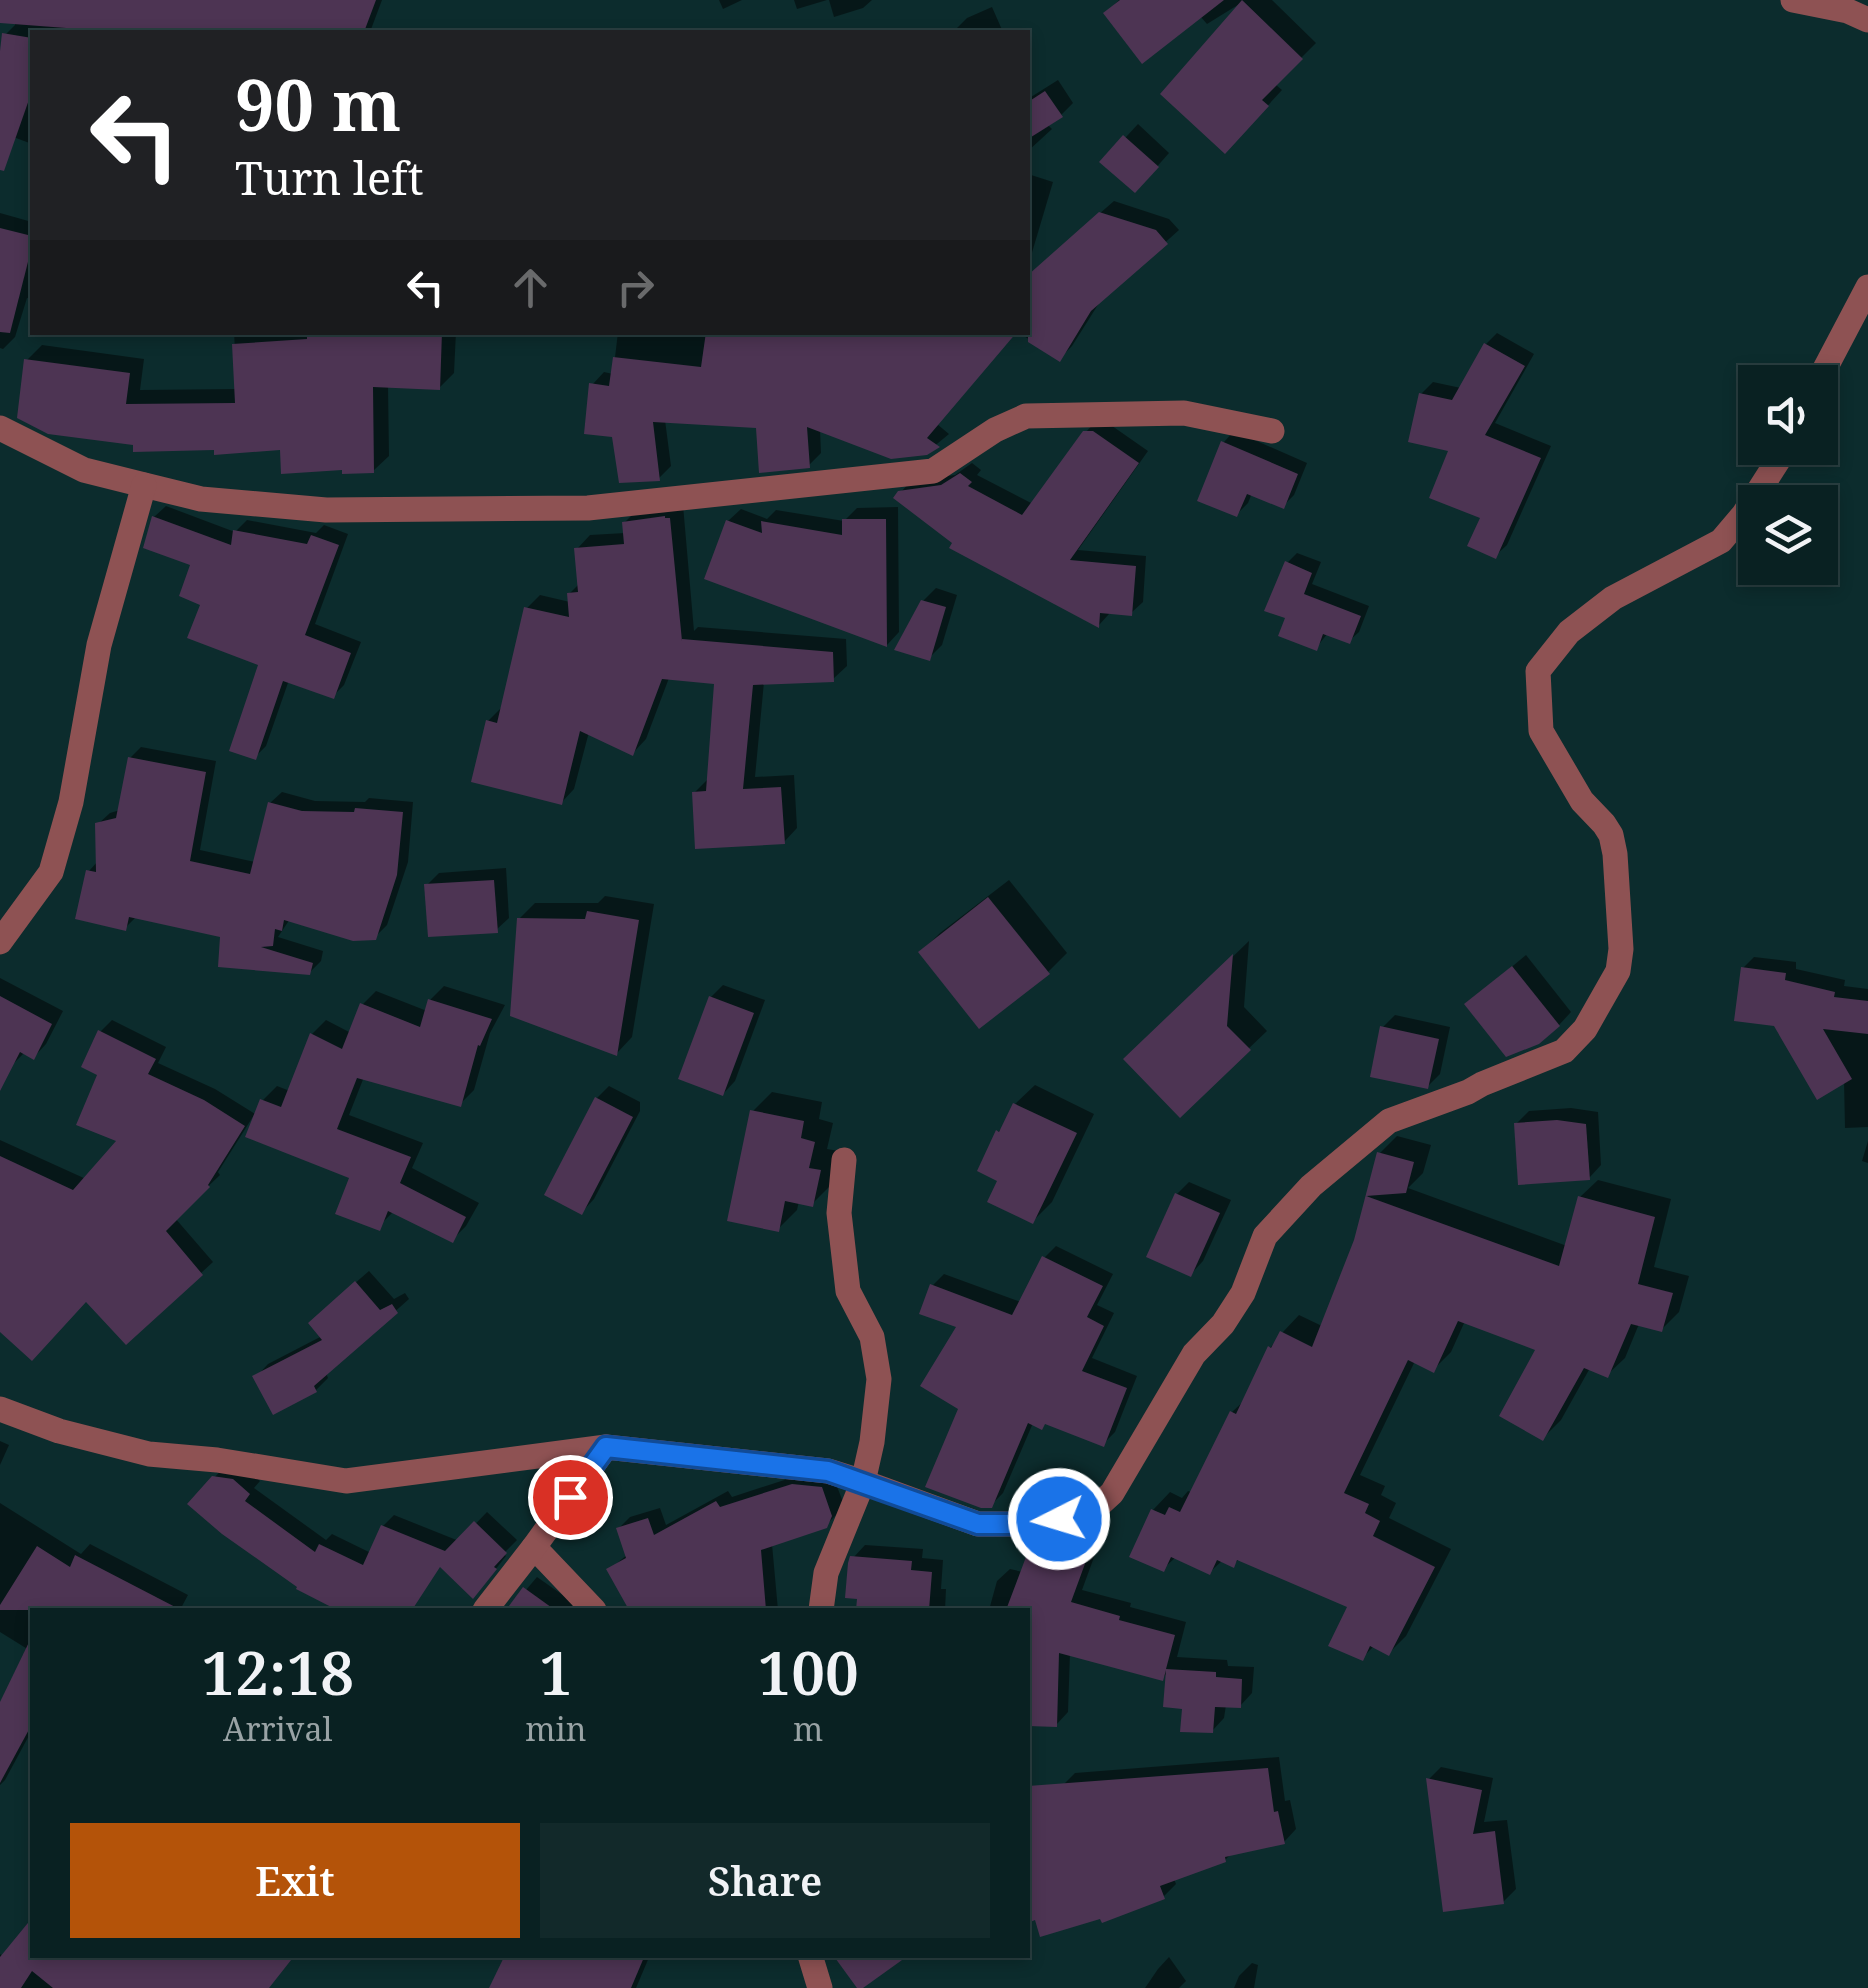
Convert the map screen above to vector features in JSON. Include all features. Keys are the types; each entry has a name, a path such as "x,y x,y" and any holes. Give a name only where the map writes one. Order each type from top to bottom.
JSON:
{"street":[{"path":"1793,0 1848,11 1868,20"},
{"path":"1827,365 1868,287"},
{"path":"0,428 84,470 201,500 326,510 588,508 933,471 994,430 1026,416 1184,413 1272,431"},
{"path":"0,1409 58,1431 149,1454 346,1480 606,1447 828,1471 978,1524 1029,1524 1089,1514 1112,1493 1194,1354 1223,1324 1243,1293 1266,1236 1310,1186 1389,1121 1564,1051 1585,1029 1618,971 1621,949 1615,854 1611,835 1582,801 1541,731 1538,671 1569,632 1613,598 1721,541 1744,514 1775,465"},
{"path":"0,942 51,872 72,802 98,644 144,485"},
{"path":"821,1608 826,1573 862,1482 872,1442 879,1379 872,1337 848,1291 839,1214 844,1160"},
{"path":"487,1608 606,1447"},
{"path":"534,1547 592,1608"},
{"path":"811,1958 820,1988"}],"building":[{"path":"0,0 376,0 365,30 93,30 0,23"},
{"path":"1120,0 1224,0 1142,64 1103,13"},
{"path":"1242,0 1303,59 1262,100 1269,106 1225,154 1160,94"},
{"path":"2,33 30,38 30,97 4,171 0,170"},
{"path":"1045,91 1063,117 1030,138 1030,101"},
{"path":"1123,135 1159,167 1135,193 1099,162"},
{"path":"1099,212 1156,230 1168,244 1091,311 1060,362 1028,342 1030,273"},
{"path":"0,228 30,236 30,254 10,333 0,332"},
{"path":"307,335 442,335 440,390 373,387 374,473 342,474 342,470 281,474 280,450 214,455 214,450 133,452 133,445 48,434 17,418 24,359 130,373 126,404 235,403 232,344 307,339"},
{"path":"706,335 1014,335 927,438 940,447 927,455 891,459 807,427 810,468 759,473 756,428 653,422 660,481 619,483 612,437 584,434 589,383 609,386 613,357 701,367"},
{"path":"1484,343 1525,366 1485,435 1541,458 1496,559 1467,546 1480,518 1429,498 1448,451 1408,442 1419,393 1452,400"},
{"path":"1083,431 1093,431 1139,463 1070,560 1136,566 1132,616 1100,613 1099,628 949,548 952,543 893,498 898,491 941,485 960,473 972,482 968,486 1022,515"},
{"path":"1221,441 1298,474 1284,509 1247,494 1237,517 1197,501"},
{"path":"152,516 231,545 233,530 307,544 311,535 339,545 305,635 351,653 334,699 283,681 256,760 229,751 258,665 187,638 200,605 179,596 190,565 143,548"},
{"path":"670,518 682,641 833,652 834,682 753,685 743,789 781,787 785,844 695,849 692,792 706,791 714,684 662,679 633,756 580,731 562,805 471,782 486,720 497,723 524,607 569,617 567,593 578,592 574,548 624,544 622,522"},
{"path":"842,519 886,519 887,647 704,579 726,520 762,533 761,521 842,535"},
{"path":"1285,561 1312,573 1304,594 1361,616 1350,644 1323,634 1317,651 1278,636 1285,618 1264,611"},
{"path":"921,600 946,607 930,661 894,650"},
{"path":"128,757 206,772 190,861 250,874 268,802 302,811 354,812 355,808 403,812 397,875 376,940 353,941 284,920 282,931 275,929 273,946 261,947 313,963 310,975 218,967 220,937 129,917 126,931 75,919 86,870 96,872 95,823 116,818"},
{"path":"494,880 498,933 428,937 424,884"},
{"path":"988,897 1050,974 979,1029 918,952"},
{"path":"587,911 639,920 617,1056 510,1016 517,918 585,919"},
{"path":"1233,954 1227,1026 1251,1050 1180,1118 1123,1059"},
{"path":"1512,966 1560,1026 1539,1044 1506,1057 1464,1004"},
{"path":"1741,967 1786,973 1785,980 1835,992 1834,997 1868,1001 1868,1034 1823,1029 1852,1079 1817,1100 1774,1026 1734,1021"},
{"path":"0,996 52,1024 34,1060 20,1052 0,1091"},
{"path":"709,996 754,1013 723,1096 678,1079"},
{"path":"428,999 492,1019 478,1045 461,1107 357,1078 337,1129 411,1157 400,1183 466,1217 453,1243 388,1211 380,1231 335,1214 349,1178 245,1137 260,1099 281,1107 310,1033 342,1049 360,1003 420,1027"},
{"path":"1380,1026 1439,1039 1428,1089 1370,1077"},
{"path":"98,1030 156,1059 148,1074 204,1100 245,1126 210,1187 166,1231 203,1275 126,1345 86,1302 32,1361 0,1332 0,1156 73,1190 116,1141 76,1125 97,1075 81,1067"},
{"path":"595,1097 633,1117 582,1215 544,1195"},
{"path":"1013,1103 1077,1133 1033,1224 987,1202 997,1181 977,1171"},
{"path":"750,1110 804,1121 801,1138 815,1142 809,1168 821,1170 813,1207 785,1201 779,1232 727,1221"},
{"path":"1557,1120 1586,1124 1590,1180 1518,1185 1514,1123"},
{"path":"1377,1152 1414,1162 1406,1193 1366,1196 1559,1266 1578,1196 1655,1217 1638,1284 1673,1293 1662,1332 1631,1324 1608,1378 1584,1368 1543,1441 1499,1416 1535,1350 1458,1321 1434,1373 1408,1360 1344,1493 1369,1504 1365,1513 1380,1521 1373,1536 1435,1567 1389,1656 1370,1646 1363,1661 1328,1646 1347,1607 1237,1560 1234,1568 1217,1560 1210,1575 1171,1557 1164,1572 1129,1557 1151,1509 1165,1515 1169,1507 1180,1512 1230,1411 1236,1414 1268,1346 1271,1348 1280,1331 1312,1347 1354,1240"},
{"path":"1175,1193 1220,1213 1191,1277 1146,1257"},
{"path":"1042,1256 1103,1286 1087,1317 1104,1326 1082,1371 1127,1388 1104,1447 1045,1424 1042,1430 1028,1423 992,1508 981,1508 925,1487 958,1409 920,1386 956,1327 919,1314 930,1284 1012,1315"},
{"path":"355,1281 380,1310 392,1304 398,1313 314,1386 317,1392 273,1415 252,1376 322,1340 308,1323"},
{"path":"212,1476 233,1479 250,1494 245,1501 315,1552 319,1544 363,1565 381,1525 445,1551 474,1521 507,1553 473,1599 440,1567 413,1608 333,1608 296,1589 187,1504"},
{"path":"792,1484 822,1487 832,1516 827,1528 761,1550 766,1608 628,1608 606,1569 626,1558 616,1528 648,1518 654,1535 716,1501 720,1507"},
{"path":"1032,1541 1086,1561 1071,1602 1175,1635 1166,1669 1216,1672 1216,1677 1242,1679 1241,1708 1215,1707 1213,1733 1180,1732 1182,1709 1163,1707 1166,1670 1163,1681 1059,1653 1057,1727 1030,1726 1030,1608 1007,1608"},
{"path":"37,1546 70,1567 75,1555 177,1608 0,1610"},
{"path":"850,1556 912,1561 911,1570 932,1572 929,1608 856,1608 857,1599 845,1598"},
{"path":"523,1587 552,1608 507,1608"},
{"path":"30,1640 30,1728 0,1783 0,1702"},
{"path":"1268,1768 1274,1812 1278,1811 1285,1844 1225,1857 1226,1862 1160,1886 1165,1899 1102,1923 1100,1919 1040,1937 1035,1920 1030,1922 1030,1786"},
{"path":"1426,1778 1482,1790 1473,1834 1495,1831 1504,1904 1443,1912"},
{"path":"30,1920 30,1958 293,1958 269,1988 53,1988 32,1971 21,1988 0,1988 0,1957"},
{"path":"504,1958 644,1958 631,1988 489,1988"},
{"path":"835,1958 905,1958 863,1988 857,1988"}],"route":[{"path":"570,1497 606,1447 828,1471 978,1524 1029,1524 1059,1519"}]}
